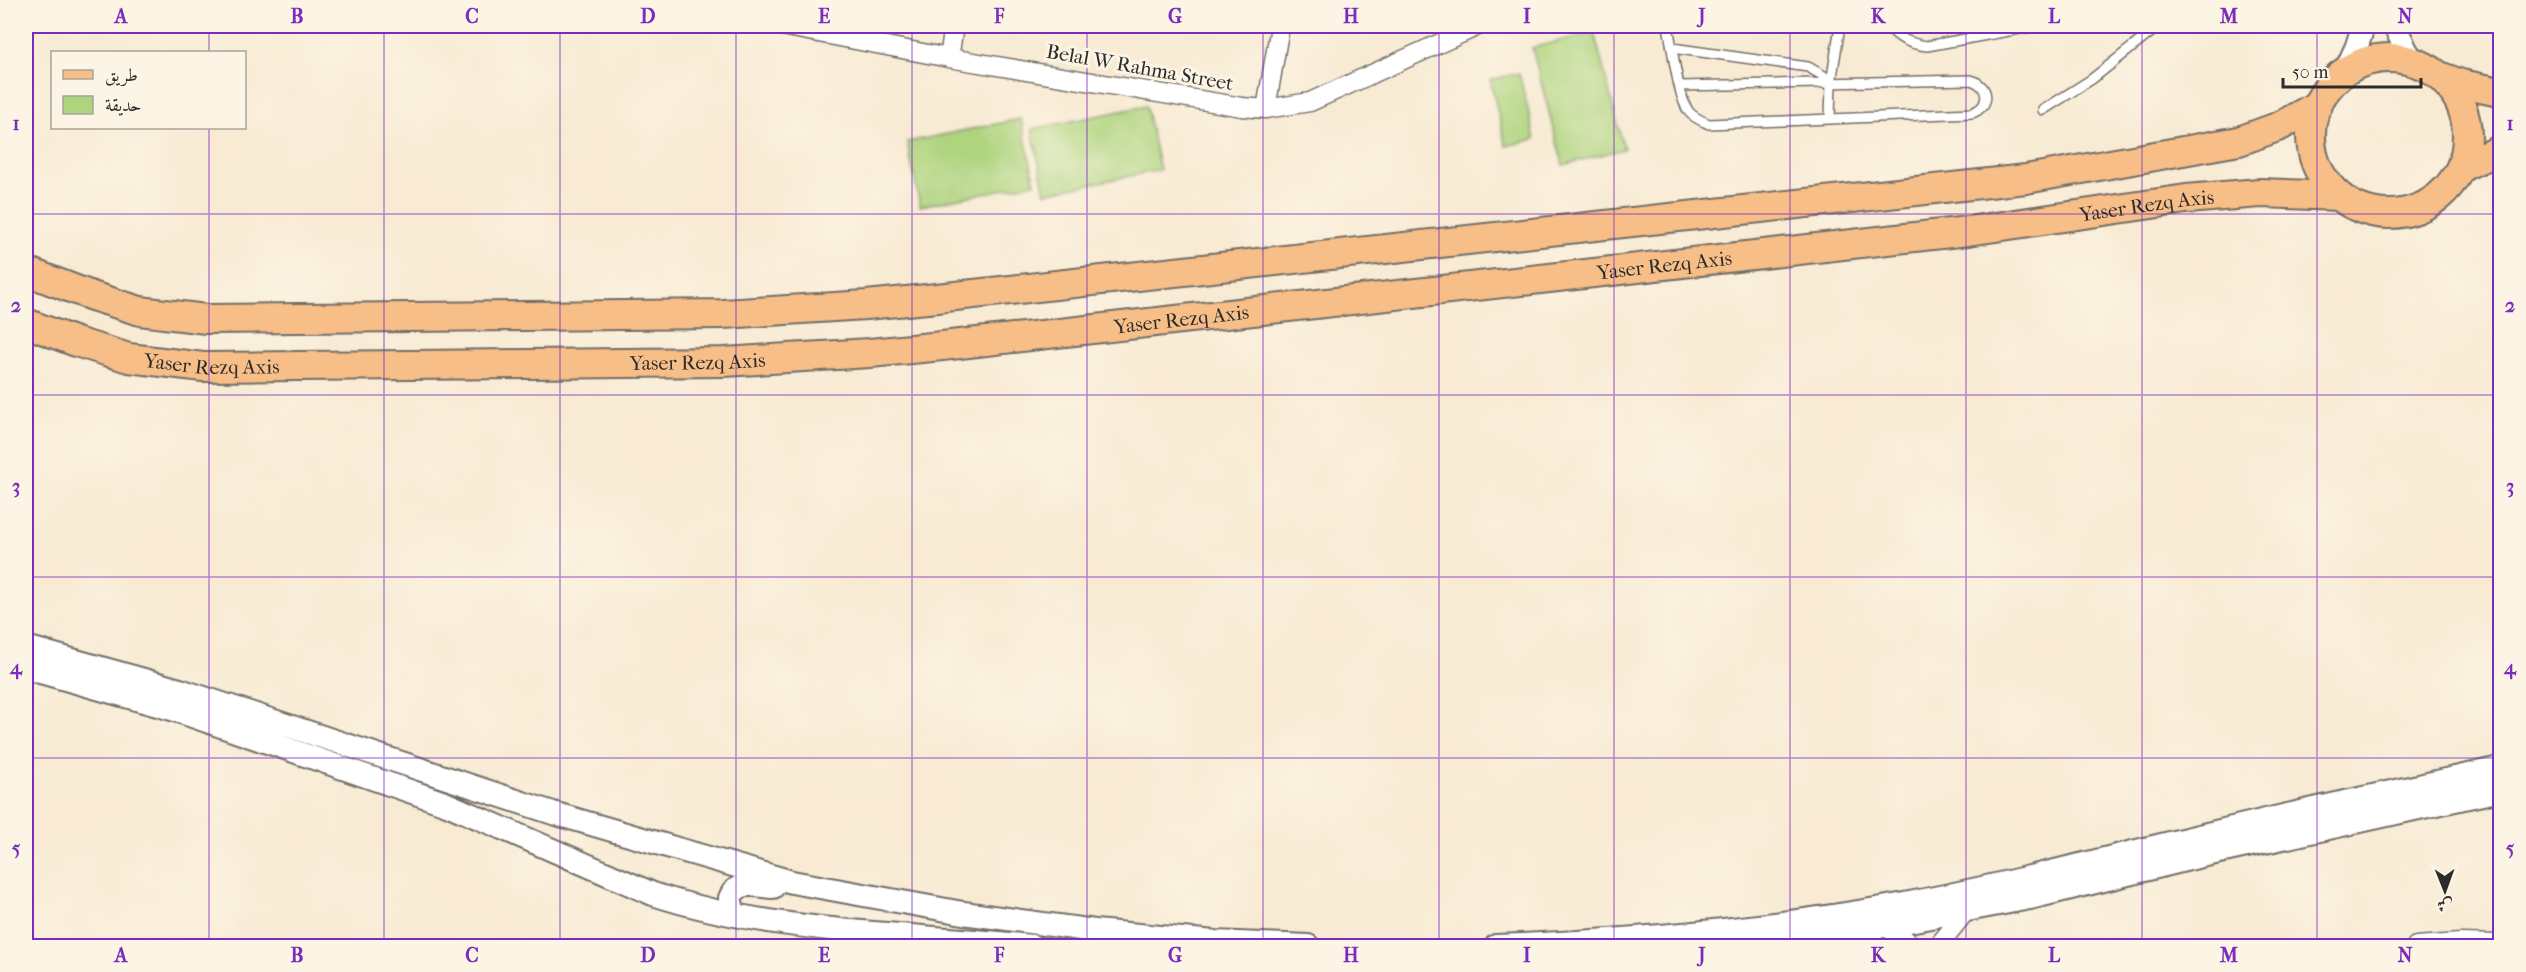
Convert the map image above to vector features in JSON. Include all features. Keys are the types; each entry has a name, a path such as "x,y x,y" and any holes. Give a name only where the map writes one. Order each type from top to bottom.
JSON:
{"main road":[{"path":"2439,76 2457,98 2465,118 2467,139 2461,167 2454,180 2433,200 2407,211 2393,213 2364,210 2339,196 2321,174 2313,154 2311,132 2318,105 2329,87 2345,72 2371,60 2385,58 2414,62 2439,76 2461,84 2500,92"},
{"path":"26,271 92,297 140,311 206,319 723,314 806,310 949,297 2026,179 2239,141 2280,126 2318,105"},
{"path":"2461,167 2500,150"},
{"name":"Yaser Rezq Axis","path":"26,323 76,342 129,358 203,367 724,362 797,359 954,345 1957,233 2198,198 2260,193 2339,196"}],"street":[{"path":"949,58 954,26"},
{"path":"1266,109 1280,26"},
{"name":"Belal W Rahma Street","path":"791,27 949,58 1242,107 1266,109 1310,102 1478,26"},
{"path":"2345,72 2363,26"},
{"path":"2396,26 2414,62"},
{"path":"26,647 180,690 553,813 792,882 963,913 1095,931 1215,942 1308,946"},
{"path":"26,668 257,736 472,814 653,894 681,903 810,928 1032,946"},
{"path":"1496,946 1699,932 1772,924 1897,905 2500,768"},
{"path":"1742,946 1878,927 2030,898 2197,856 2500,790"},
{"path":"738,915 733,910 730,898 737,887 744,885 772,887 792,882"},
{"path":"1938,946 1966,911"},
{"path":"1860,946 1878,927"},
{"path":"1878,927 1902,936 1912,946"},
{"path":"2416,946 2460,943 2500,944"}],"lane":[{"path":"1668,26 1683,102 1698,120 1709,124 1972,113 1980,110 1987,96 1985,88 1979,82 1971,80 1680,86"},
{"path":"1830,120 1830,83 1840,26"},
{"path":"1888,26 1899,38 1912,44 1927,46 2036,26"},
{"path":"2043,110 2099,74 2159,26"},
{"path":"1672,48 1808,67 1824,76 1830,83"}],"green space":[{"path":"1594,32 1624,149 1563,165 1532,48"},
{"path":"1519,73 1535,139 1506,146 1490,80"},
{"path":"1146,106 1160,170 1045,193 1032,129"},
{"path":"1021,119 1035,183 920,206 907,142"}]}
